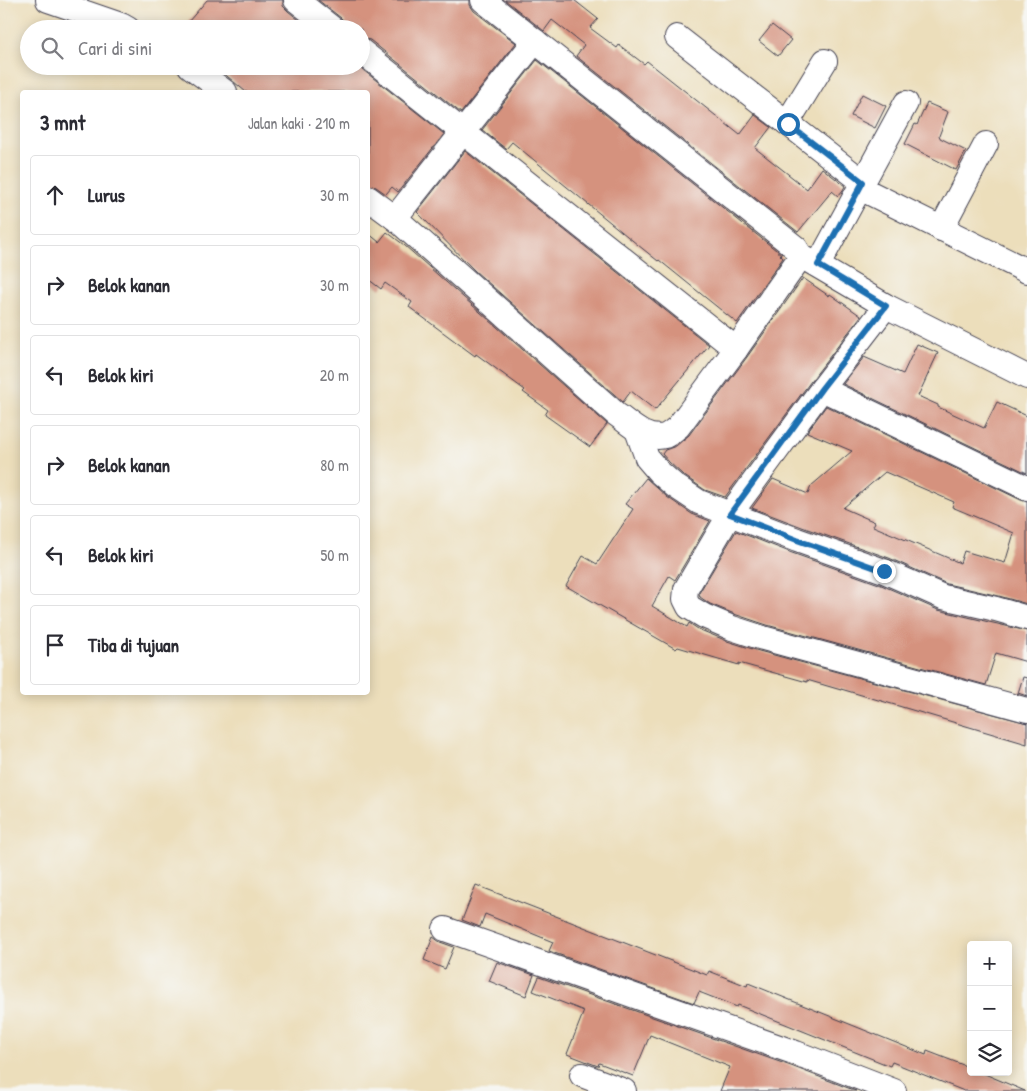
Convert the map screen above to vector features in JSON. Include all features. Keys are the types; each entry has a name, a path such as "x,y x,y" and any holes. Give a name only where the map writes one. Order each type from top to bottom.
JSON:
{"street":[{"path":"48,0 106,20"},
{"path":"296,0 322,20"},
{"path":"483,0 810,260 886,306 1027,377"},
{"path":"677,37 788,124 861,185 942,229 1024,264"},
{"path":"395,218 535,41"},
{"path":"370,58 736,349"},
{"path":"788,124 825,60"},
{"path":"202,75 222,90"},
{"path":"370,199 395,218 616,414 637,430 651,437 666,436 678,427 736,349 810,260 861,185 906,103"},
{"path":"942,229 986,144"},
{"path":"886,306 822,388 730,514 686,589 685,599 689,608 732,628 1027,710"},
{"path":"822,388 1027,488"},
{"path":"637,430 647,458 675,486 698,502 884,571 943,597 1027,618"},
{"path":"445,929 796,1053 894,1091"},
{"path":"582,1075 624,1091"}],"building":[{"path":"207,0 283,0 283,6 299,20 190,20"},
{"path":"318,0 470,0 470,5 474,11 516,43 461,113 370,40 370,20 343,20"},
{"path":"505,0 574,0 598,19 590,28 617,48 619,45 644,64 647,61 740,135 755,115 771,127 755,148 807,189 822,168 845,186 843,190 838,196 832,191 798,232 576,56 584,45 552,20 544,31"},
{"path":"772,25 791,40 778,56 759,41"},
{"path":"537,60 781,254 783,258 737,323 512,142 506,149 482,130"},
{"path":"226,75 369,75 444,134 398,192 392,187 386,194 370,186 370,90 244,90"},
{"path":"862,94 886,106 875,128 851,116"},
{"path":"927,103 948,112 939,136 940,138 966,151 956,170 905,144 915,124 917,125"},
{"path":"465,151 709,345 655,410 631,391 623,402 475,271 417,212"},
{"path":"387,232 404,245 607,424 590,447 545,415 548,410 523,392 525,390 409,307 412,302 385,283 381,289 370,281 370,235 379,242"},
{"path":"803,278 861,316 725,497 705,490 683,475 662,454 665,450 676,446 689,435"},
{"path":"917,344 938,353 918,396 984,428 997,402 1027,416 1027,473 843,384 864,357 903,374"},
{"path":"826,406 1027,502 1027,604 947,584 889,558 752,508 773,479 808,494 811,486 852,451 807,432","holes":["885,472 954,502 952,507 1014,533 1005,563 964,551 960,563 873,526 875,522 843,508"]},
{"path":"646,478 667,497 692,514 710,521 675,580 669,576 652,606 687,627 689,623 698,629 727,641 759,651 1027,723 1027,744 841,689 807,680 807,682 739,663 739,665 678,647 676,649 566,586 583,556 597,564 633,509 625,504"},
{"path":"736,531 879,584 938,610 1027,631 1027,662 996,653 986,685 767,625 710,604 700,597 699,593"},
{"path":"1023,677 1027,678 1027,696 1018,693"},
{"path":"476,885 707,975 709,971 747,986 748,983 926,1055 927,1051 967,1066 967,1076 989,1076 1025,1091 964,1091 892,1062 890,1066 738,1005 737,1007 699,992 694,1003 549,951 553,942 485,914 480,927 462,920"},
{"path":"433,937 440,942 454,947 445,969 424,960"},
{"path":"497,962 534,975 526,996 489,981"},
{"path":"539,977 791,1066 856,1091 720,1091 730,1067 650,1035 633,1076 599,1063 598,1066 567,1054 584,1011 533,991"}],"route":[{"path":"788,124 863,182 818,265 886,306 822,388 730,514 884,571"}]}
